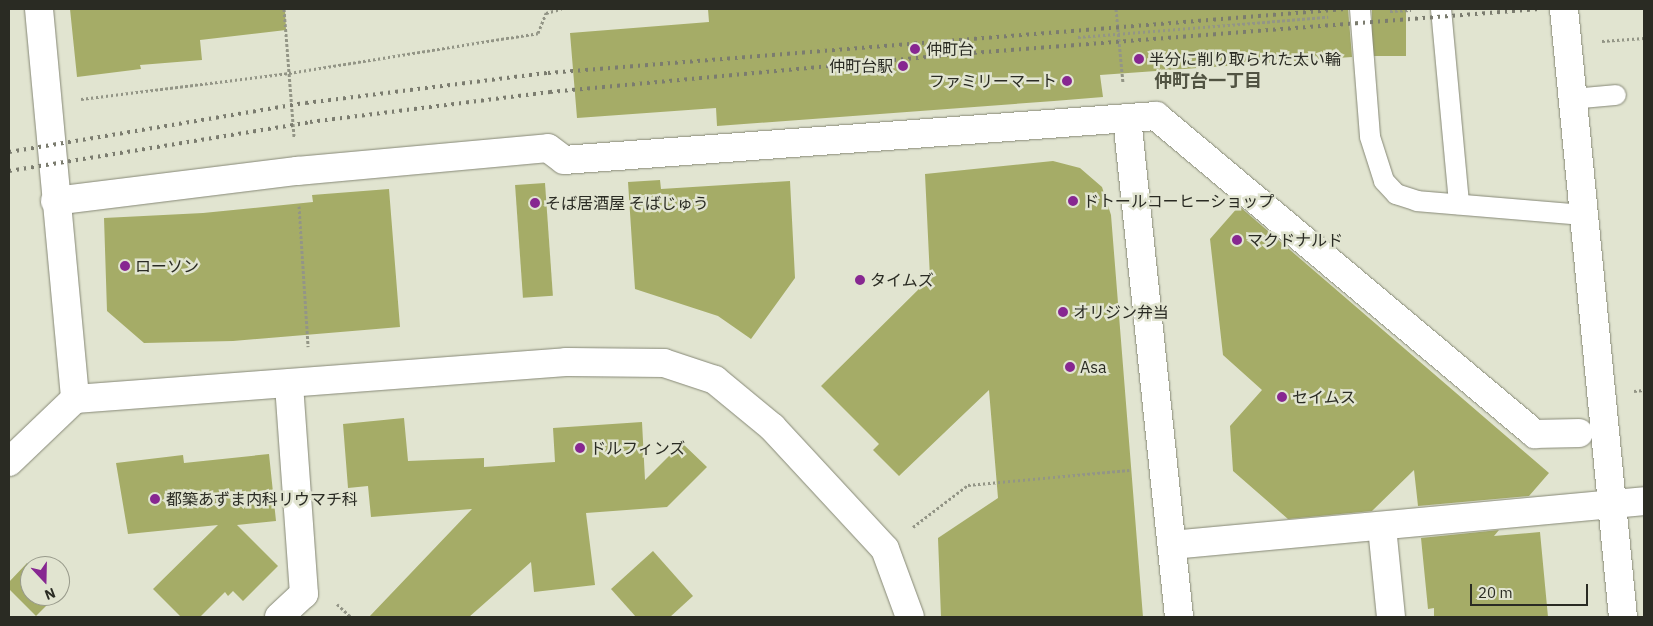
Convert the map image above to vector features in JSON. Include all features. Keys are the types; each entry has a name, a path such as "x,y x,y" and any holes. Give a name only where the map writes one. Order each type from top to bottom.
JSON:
{"street":[{"path":"39,9 55,201 75,399"},
{"path":"1564,9 1582,215 1623,617"},
{"path":"55,201 297,171 548,148 564,160 1156,116 1535,434 1579,433"},
{"path":"1126,118 1179,617"},
{"path":"9,462 75,399 566,362 664,363 715,380 772,427 884,549 910,617"},
{"path":"279,617 304,594 300,383"},
{"path":"1172,545 1382,527 1644,501"},
{"path":"1382,527 1391,617"}],"lane":[{"path":"1441,9 1459,204"},
{"path":"1370,11 1370,137 1384,181 1396,194 1417,201 1582,215"},
{"path":"1572,99 1616,95"}],"path":[{"path":"284,9 297,171 300,383"},
{"path":"47,103 289,73 538,32 546,13 561,9"},
{"path":"1116,9 1126,118"},
{"path":"1370,11 1414,9"},
{"path":"1078,37 1328,17"},
{"path":"1598,41 1644,38"},
{"path":"884,549 968,485 1136,469"}],"building":[{"path":"70,9 285,9 286,30 200,40 202,60 140,65 141,69 77,77"},
{"name":"仲町台駅","path":"708,9 1348,9 1352,57 1100,75 1103,97 1054,101 717,126 716,108 577,118 570,33 709,22"},
{"path":"1372,9 1406,9 1406,56 1372,56"},
{"path":"1053,161 1080,168 1102,187 1111,215 1143,617 941,617 938,538 998,498 989,390 899,476 873,450 879,444 821,386 930,278 925,174"},
{"path":"660,180 661,189 790,181 795,278 751,339 718,316 635,289 628,182"},
{"path":"545,183 553,296 523,298 515,185"},
{"path":"389,189 400,327 233,341 144,343 107,311 104,218 203,213 313,202 312,195"},
{"path":"1239,206 1549,473 1529,496 1418,506 1414,470 1372,511 1288,519 1233,471 1230,426 1262,390 1223,355 1210,239"},
{"path":"404,418 408,461 484,458 484,467 555,462 553,428 642,422 645,480 682,443 707,467 667,507 586,513 595,585 534,592 531,562 469,617 369,617 472,509 371,517 368,486 348,488 343,424"},
{"path":"269,454 276,521 237,525 278,566 243,601 233,591 228,596 225,592 200,617 181,617 153,589 218,525 128,534 116,463 183,455 184,463"},
{"path":"1499,530 1494,536 1540,532 1548,617 1434,617 1434,608 1428,609 1421,538"},
{"path":"653,551 693,596 670,617 636,617 611,589"},
{"path":"20,570 20,600 9,589 9,582"},
{"path":"26,606 46,606 36,616"}],"railway":[{"path":"9,152 306,103 548,73 1345,9"},
{"path":"9,171 310,122 550,92 959,54 1539,9"}],"place":[{"name":"仲町台","path":"915,49"},
{"name":"半分に削り取られた太い輪","path":"1139,59"},
{"name":"仲町台駅","path":"903,66"},
{"name":"ファミリーマート","path":"1067,81"},
{"name":"ドトールコーヒーショップ","path":"1073,201"},
{"name":"そば居酒屋 そばじゅう","path":"535,203"},
{"name":"マクドナルド","path":"1237,240"},
{"name":"ローソン","path":"125,266"},
{"name":"タイムズ","path":"860,280"},
{"name":"オリジン弁当","path":"1063,312"},
{"name":"Asa","path":"1070,367"},
{"name":"セイムス","path":"1282,397"},
{"name":"ドルフィンズ","path":"580,448"},
{"name":"都築あずま内科リウマチ科","path":"155,499"}],"district":[{"name":"仲町台一丁目","path":"1208,81"}]}
